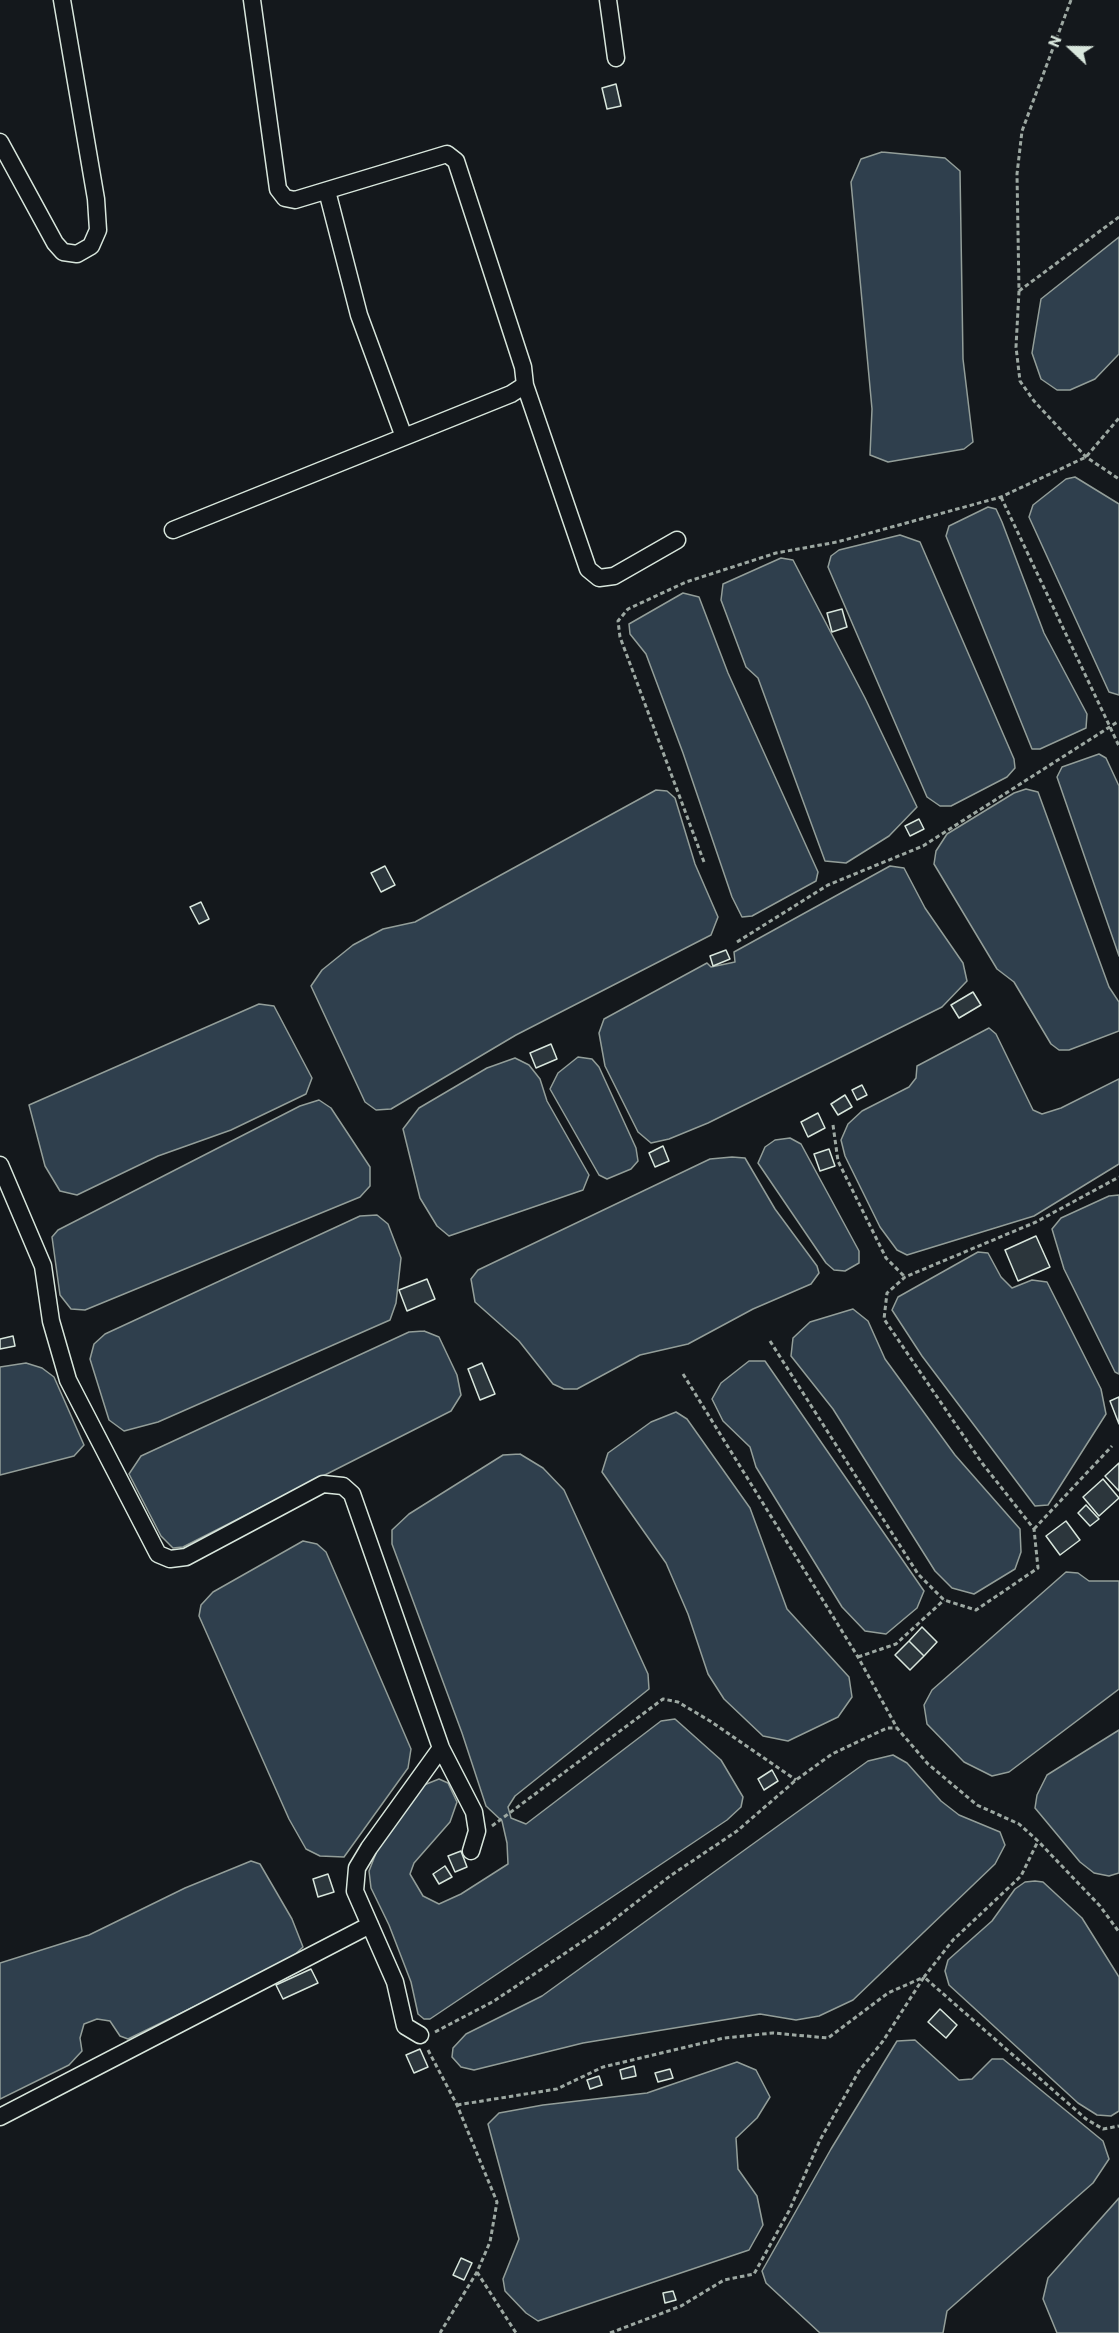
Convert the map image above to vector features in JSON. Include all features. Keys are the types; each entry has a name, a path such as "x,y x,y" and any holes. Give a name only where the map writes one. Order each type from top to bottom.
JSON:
{"street":[{"path":"0,142 55,243 63,252 77,254 91,246 98,230 96,199 62,0"},
{"path":"252,0 278,189 285,198 295,200 447,154 456,161 523,367 525,385 588,569 599,578 614,576 677,540"},
{"path":"608,0 616,58"},
{"path":"327,191 359,315 404,437"},
{"path":"173,530 512,394 525,385"},
{"path":"0,1165 43,1266 51,1321 68,1380 158,1554 170,1559 186,1557 323,1484 343,1486 351,1494 441,1748 474,1812 477,1832 471,1851"},
{"path":"420,2035 405,2026 395,1982 355,1891 357,1868 441,1748"},
{"path":"0,2117 370,1925"}],"path":[{"path":"1071,0 1022,131 1017,174 1019,291 1016,347 1020,381 1034,401 1086,457 1119,479"},
{"path":"1019,291 1119,217"},
{"path":"704,862 620,637 618,621 628,609 686,582 776,553 837,542 1000,497 1086,457 1119,418"},
{"path":"1000,497 1119,746"},
{"path":"737,942 828,885 923,846 1119,721"},
{"path":"834,1125 838,1161 886,1258 905,1277"},
{"path":"770,1341 918,1574 944,1600 976,1610 1038,1568 1034,1529 982,1463 884,1319 887,1293 905,1277 1036,1222 1119,1178"},
{"path":"683,1374 858,1657 897,1728 928,1764 977,1805 1020,1824 1100,1906 1119,1932"},
{"path":"1034,1529 1112,1446"},
{"path":"858,1657 896,1644 944,1600"},
{"path":"494,1825 663,1699 678,1702 710,1721 796,1780"},
{"path":"440,2333 477,2272 490,2242 498,2202 457,2105 420,2035 429,2035 494,2001 607,1925 670,1876 738,1831 796,1780 832,1754 887,1728 897,1728"},
{"path":"610,2333 681,2306 724,2280 754,2274 789,2211 820,2140 859,2070 882,2041 924,1977 953,1940 1021,1876 1038,1841"},
{"path":"457,2105 557,2089 603,2067 724,2038 773,2033 828,2038 888,1993 924,1977"},
{"path":"924,1977 1086,2119 1102,2129 1119,2126"},
{"path":"477,2272 516,2333"}],"water":[{"path":"882,152 945,158 960,171 963,359 973,442 964,449 888,462 870,455 872,409 851,182 861,159"},
{"path":"1119,237 1119,354 1095,379 1070,390 1057,390 1041,379 1032,353 1041,299"},
{"path":"1075,477 1119,504 1119,695 1109,692 1029,517 1033,505 1066,479"},
{"path":"988,507 996,509 1044,633 1087,714 1086,728 1040,749 1032,749 946,536 949,526"},
{"path":"900,535 920,542 1014,759 1015,768 1007,777 951,806 940,806 927,797 828,567 831,556 839,550"},
{"path":"781,558 793,560 865,698 917,807 889,836 846,863 825,861 758,678 746,667 721,600 723,584"},
{"path":"683,593 699,597 728,673 818,872 816,881 752,916 742,917 732,897 683,753 646,654 630,634 629,624"},
{"path":"1099,754 1106,758 1119,786 1119,956 1057,777 1062,767"},
{"path":"1026,789 1038,792 1109,987 1119,1002 1119,1031 1069,1050 1059,1050 1051,1044 1014,982 997,969 934,864 936,851 947,834 1014,793"},
{"path":"656,790 667,791 675,798 695,864 718,917 711,935 516,1035 391,1109 376,1110 365,1102 311,986 322,970 353,945 383,929 415,922"},
{"path":"890,866 904,868 925,908 963,963 967,981 942,1007 708,1123 669,1139 651,1143 638,1132 605,1066 599,1033 604,1019 707,963 711,967 735,962 734,952"},
{"path":"259,1004 274,1006 312,1078 306,1094 231,1130 158,1156 77,1195 60,1191 45,1166 29,1105"},
{"path":"989,1028 996,1034 1033,1110 1042,1114 1061,1108 1119,1079 1119,1164 1034,1216 907,1255 897,1250 880,1227 845,1156 841,1140 848,1124 862,1111 909,1087 916,1078 917,1066"},
{"path":"578,1057 592,1059 599,1067 636,1148 638,1161 631,1169 607,1179 599,1175 550,1089 558,1073"},
{"path":"515,1058 529,1065 540,1079 547,1101 589,1175 583,1190 449,1236 437,1226 420,1198 403,1129 419,1108 487,1068"},
{"path":"319,1100 331,1108 370,1167 370,1186 360,1197 85,1310 71,1309 60,1295 52,1237 58,1230 300,1106"},
{"path":"790,1138 801,1144 859,1251 859,1263 845,1271 834,1270 826,1263 758,1163 765,1147 775,1140"},
{"path":"745,1158 775,1209 817,1266 819,1273 811,1284 753,1309 688,1344 640,1355 577,1389 564,1389 553,1384 519,1341 475,1302 471,1279 478,1270 710,1159"},
{"path":"1119,1195 1119,1374 1115,1372 1064,1269 1052,1229 1061,1218 1109,1196"},
{"path":"377,1215 388,1224 401,1258 396,1303 390,1320 158,1422 124,1431 109,1420 90,1359 94,1344 105,1334 360,1216"},
{"path":"978,1252 988,1253 1001,1277 1012,1288 1032,1280 1047,1282 1101,1389 1106,1414 1048,1505 1035,1506 922,1356 892,1310 898,1297"},
{"path":"853,1309 868,1321 885,1359 955,1455 1020,1529 1021,1552 1015,1569 974,1594 952,1588 935,1571 833,1409 791,1356 793,1338 810,1322"},
{"path":"424,1331 439,1337 457,1375 461,1395 451,1411 183,1547 173,1548 161,1536 129,1474 141,1456 409,1332"},
{"path":"749,1361 765,1361 924,1591 917,1608 886,1634 865,1631 842,1607 756,1467 750,1447 723,1421 712,1399 721,1383"},
{"path":"26,1363 42,1368 54,1377 84,1445 74,1456 0,1475 0,1367"},
{"path":"676,1412 687,1419 750,1508 787,1609 849,1677 852,1697 838,1717 788,1741 763,1736 724,1699 708,1674 688,1614 666,1563 602,1472 608,1453 651,1422"},
{"path":"520,1454 543,1468 564,1490 648,1674 649,1689 515,1796 508,1807 511,1818 526,1824 661,1721 675,1719 721,1760 743,1797 741,1807 727,1820 430,2019 424,2019 418,2014 411,1982 389,1925 371,1888 369,1871 378,1848 424,1785 439,1779 448,1783 457,1802 450,1822 414,1863 410,1874 423,1896 439,1904 461,1894 508,1864 507,1843 502,1821 486,1806 462,1733 392,1544 392,1530 409,1514 503,1455"},
{"path":"303,1541 317,1544 326,1552 411,1749 408,1768 344,1857 320,1856 306,1849 289,1819 199,1616 201,1605 213,1592"},
{"path":"1066,1572 1078,1573 1089,1581 1119,1581 1119,1689 1009,1772 992,1776 964,1762 927,1724 924,1705 932,1690"},
{"path":"1119,1730 1119,1873 1109,1876 1094,1873 1080,1862 1035,1808 1037,1795 1047,1775"},
{"path":"893,1755 907,1763 941,1801 959,1815 1000,1832 1005,1845 995,1864 853,2000 819,2016 796,2020 760,2014 583,2043 474,2070 461,2067 452,2057 453,2048 466,2034 542,1996 868,1761"},
{"path":"251,1861 260,1864 292,1919 303,1947 288,1961 128,2039 120,2036 110,2021 97,2019 84,2024 80,2038 82,2051 69,2065 0,2099 0,1963 89,1935 185,1888"},
{"path":"1025,1882 1043,1882 1082,1918 1119,1977 1119,2111 1111,2116 1097,2115 1078,2103 949,1985 945,1971 948,1960 992,1921 1015,1889"},
{"path":"915,2040 959,2080 972,2079 992,2059 1003,2059 1103,2141 1109,2159 1093,2183 947,2311 943,2333 820,2333 766,2283 762,2271 831,2149 897,2041"},
{"path":"737,2062 756,2070 770,2097 757,2118 736,2138 738,2169 757,2196 763,2225 749,2250 538,2321 526,2313 505,2291 503,2279 519,2239 488,2124 499,2113 543,2105 647,2093"},
{"path":"1119,2198 1119,2333 1057,2333 1043,2299 1048,2278"}],"building":[{"path":"616,84 621,106 607,109 602,88"},
{"path":"842,609 847,627 832,632 827,613"},
{"path":"919,819 924,829 910,836 905,826"},
{"path":"385,866 395,885 381,892 371,873"},
{"path":"201,902 209,919 199,924 190,907"},
{"path":"726,950 730,959 713,966 710,956"},
{"path":"973,992 981,1005 959,1018 951,1005"},
{"path":"551,1044 557,1059 536,1068 530,1053"},
{"path":"862,1085 867,1095 857,1100 852,1090"},
{"path":"845,1095 852,1107 838,1115 831,1104"},
{"path":"818,1113 825,1128 808,1137 801,1122"},
{"path":"663,1146 669,1161 655,1167 649,1153"},
{"path":"829,1149 835,1166 820,1171 814,1154"},
{"path":"1036,1236 1050,1267 1018,1281 1005,1250"},
{"path":"427,1279 435,1299 407,1311 399,1290"},
{"path":"13,1336 15,1346 0,1349 0,1339"},
{"path":"482,1363 495,1394 480,1400 468,1369"},
{"path":"1119,1397 1119,1424 1110,1401"},
{"path":"1119,1463 1119,1491 1105,1476"},
{"path":"1103,1479 1119,1498 1099,1516 1083,1497"},
{"path":"1086,1505 1099,1519 1090,1526 1078,1513"},
{"path":"1066,1521 1080,1540 1060,1555 1046,1536"},
{"path":"922,1627 937,1642 924,1656 909,1641"},
{"path":"909,1641 924,1656 910,1670 895,1655"},
{"path":"772,1770 778,1781 764,1790 758,1779"},
{"path":"461,1851 467,1867 455,1872 448,1856"},
{"path":"445,1866 452,1877 439,1884 433,1874"},
{"path":"328,1874 334,1892 318,1897 313,1879"},
{"path":"311,1969 318,1983 283,1999 276,1985"},
{"path":"940,2009 957,2025 946,2038 928,2022"},
{"path":"420,2049 428,2067 414,2073 406,2055"},
{"path":"634,2066 636,2076 622,2079 620,2070"},
{"path":"670,2069 673,2078 658,2082 655,2073"},
{"path":"599,2076 602,2085 590,2089 587,2080"},
{"path":"461,2258 472,2263 464,2280 453,2275"},
{"path":"673,2291 676,2300 665,2303 663,2293"}]}
